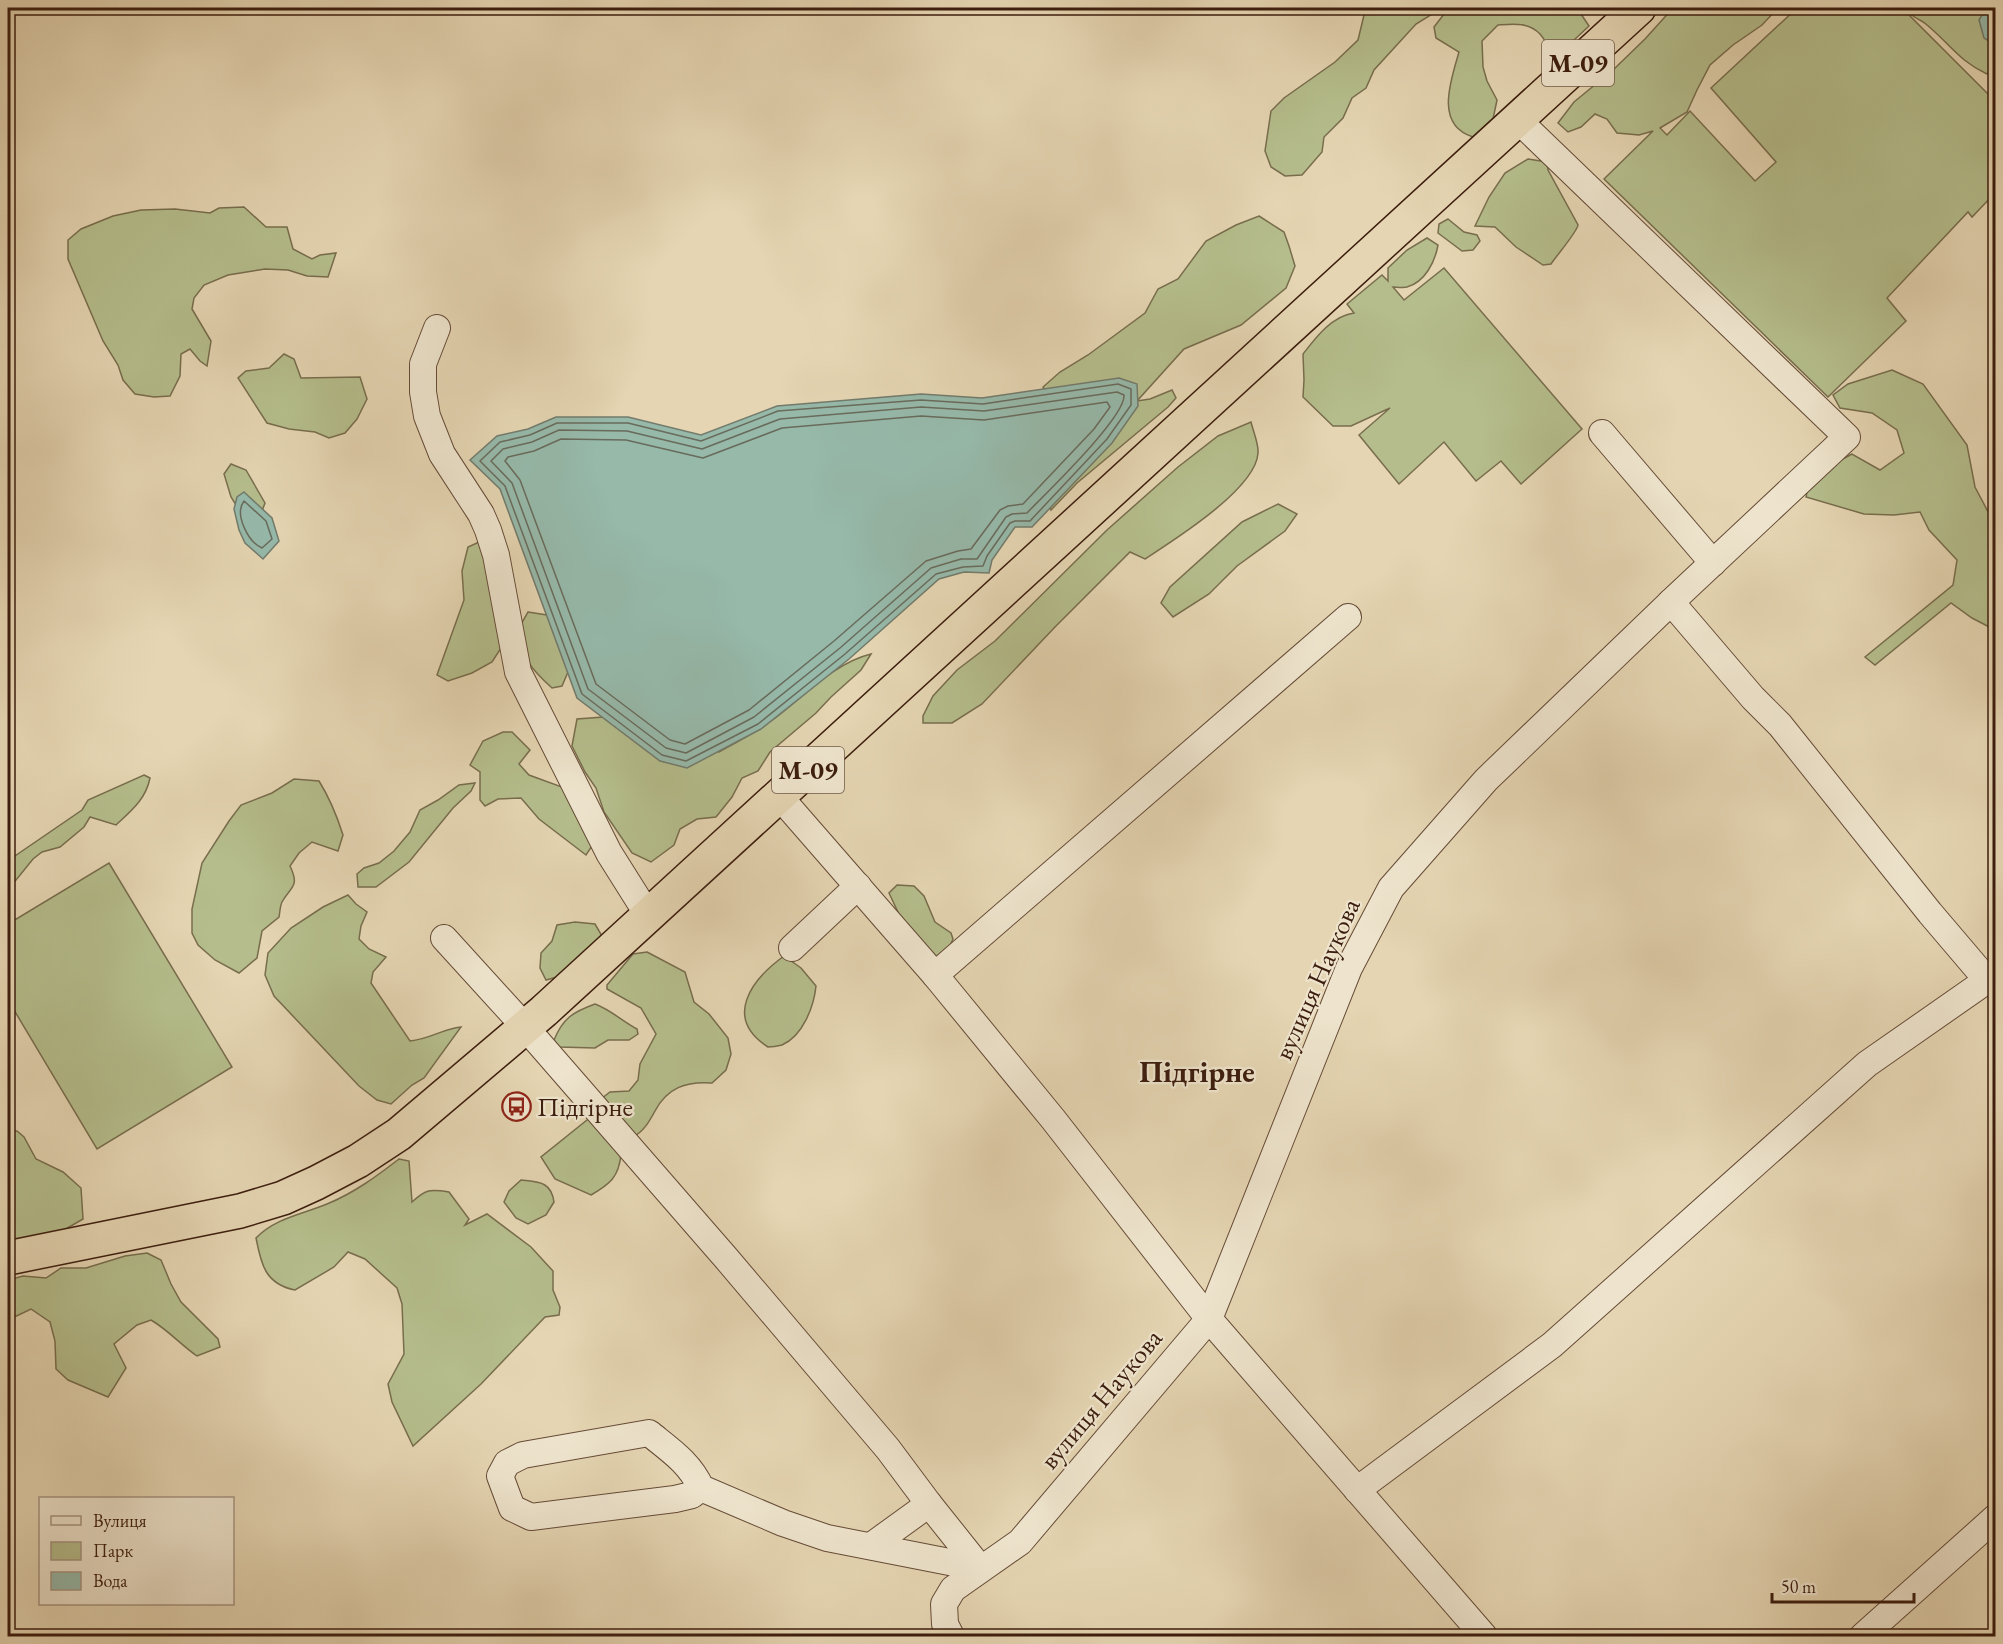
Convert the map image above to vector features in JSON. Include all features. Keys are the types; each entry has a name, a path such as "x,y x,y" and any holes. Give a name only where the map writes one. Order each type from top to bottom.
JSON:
{"highway":[{"name":"М-09","path":"8,1258 240,1211 283,1198 358,1161 399,1134 525,1027 1639,8"}],"street":[{"name":"вулиця Наукова","path":"951,1636 945,1624 944,1604 953,1589 1020,1542 1209,1318 1349,968 1391,888 1486,780 1847,437 1517,119"},
{"path":"437,328 423,364 423,392 427,416 442,454 481,514 488,530 496,555 518,672 609,853 648,915"},
{"path":"1602,433 1713,563"},
{"path":"1357,1490 1552,1345 1867,1064 1991,977 1930,913 1780,725 1753,698 1671,602"},
{"path":"935,975 1348,617"},
{"path":"779,796 935,975 1053,1119 1209,1318 1484,1636"},
{"path":"792,948 858,886"},
{"path":"444,938 525,1027 888,1449 928,1504 980,1568"},
{"path":"701,1488 692,1494 675,1499 531,1517 512,1508 500,1476 507,1463 523,1455 649,1433 684,1461 694,1473 701,1488 783,1523 827,1538 980,1568"},
{"path":"871,1546 928,1504"},
{"path":"1863,1636 1995,1517"}],"green space":[{"path":"1372,8 1442,8 1416,24 1374,70 1366,88 1352,98 1343,118 1324,137 1322,152 1302,175 1285,176 1271,167 1265,151 1271,111 1284,98 1335,62 1358,40 1364,15"},
{"path":"1577,8 1589,26 1559,54 1552,50 1540,34 1531,27 1498,25 1482,41 1483,67 1497,100 1493,119 1473,137 1461,131 1453,123 1449,112 1448,100 1452,75 1459,52 1436,38 1434,27 1448,9"},
{"path":"1673,8 1778,8 1762,25 1733,45 1710,65 1687,112 1660,128 1667,135 1690,111 1755,181 1776,162 1711,88 1797,8 1902,8 1995,101 1995,193 1972,217 1968,212 1887,298 1906,321 1828,397 1604,179 1653,131 1639,135 1617,133 1607,119 1595,114 1581,127 1568,132 1558,123 1574,102 1613,70"},
{"path":"1905,8 1990,8 1995,43 1995,71 1987,74 1969,64"},
{"path":"1528,159 1547,162 1548,170 1578,225 1551,264 1543,265 1516,247 1495,227 1475,226 1489,197 1505,173"},
{"path":"244,207 266,227 287,227 293,249 312,259 320,255 336,253 328,277 307,276 288,270 265,269 228,275 204,285 194,298 192,309 211,341 207,366 190,349 181,354 180,376 170,396 154,397 135,394 123,380 118,365 103,341 68,259 68,240 81,229 113,216 141,210 175,209 210,213 219,208"},
{"path":"1259,216 1284,232 1295,266 1286,288 1241,325 1184,349 1137,401 1150,399 1172,390 1176,398 1077,483 1051,510 1049,503 1061,413 1043,387 1060,372 1088,355 1145,313 1158,289 1178,279 1206,241"},
{"path":"1448,219 1464,232 1477,235 1480,241 1473,250 1462,251 1438,233 1439,224"},
{"path":"1427,238 1438,245 1424,276 1419,281 1405,287 1393,287 1404,300 1444,268 1582,429 1521,484 1501,461 1476,481 1444,442 1399,484 1359,435 1390,408 1351,426 1333,426 1303,397 1303,354 1308,347 1332,323 1354,313 1347,304 1382,275 1388,281 1388,268 1407,250"},
{"path":"284,354 294,359 301,378 360,377 367,399 357,419 345,433 329,438 315,432 289,429 267,423 238,378 246,371 269,368"},
{"path":"1892,370 1923,384 1967,445 1975,487 1995,525 1995,630 1972,618 1951,603 1875,665 1865,657 1953,585 1957,560 1929,530 1920,512 1894,515 1864,514 1806,497 1808,489 1817,476 1852,454 1880,470 1904,453 1897,430 1872,413 1840,408 1833,395 1848,384"},
{"path":"1251,422 1258,449 1254,467 1244,482 1229,497 1193,527 1145,559 1130,552 982,704 952,723 923,723 923,716 933,696 957,670 995,641 1107,530 1178,467 1218,436"},
{"path":"231,464 246,470 265,503 259,519 241,513 231,497 224,474"},
{"path":"1278,504 1297,514 1285,531 1237,566 1209,594 1173,617 1161,603 1170,587 1242,522"},
{"path":"488,538 487,575 501,610 503,645 492,662 472,673 448,681 437,675 464,600 462,571 468,547"},
{"path":"528,612 553,616 568,672 562,686 552,688 533,669 525,656 517,631"},
{"path":"871,654 861,670 816,713 770,752 758,771 742,778 732,797 716,817 697,819 680,829 674,845 651,862 632,853 604,812 596,788 572,746 577,719 617,716 719,752 771,721 831,673"},
{"path":"503,732 512,732 530,750 519,764 529,775 562,787 594,843 586,855 539,819 521,798 498,799 485,806 480,800 480,772 470,765 483,741"},
{"path":"144,775 150,778 145,792 137,804 116,825 90,817 84,827 60,847 42,852 33,859 8,890 8,862 12,858 82,810 88,800"},
{"path":"294,779 319,781 343,835 338,851 312,842 299,853 290,866 294,882 282,902 279,917 262,931 257,958 239,973 215,960 198,945 192,933 192,909 202,863 241,805 272,793"},
{"path":"475,783 471,791 453,808 409,862 376,887 358,887 357,874 364,868 379,863 394,851 410,832 420,810 459,785"},
{"path":"109,863 232,1067 97,1149 8,1000 8,924"},
{"path":"897,885 914,886 924,896 935,922 951,933 953,939 947,953 931,962 905,927 889,893"},
{"path":"348,895 367,912 359,939 369,949 386,957 373,972 371,983 410,1041 461,1027 424,1078 412,1085 391,1104 377,1100 359,1086 274,996 265,975 268,953 291,928 323,907"},
{"path":"575,922 595,924 602,936 568,974 546,980 540,968 541,953 552,941 557,925"},
{"path":"647,952 685,972 694,1002 709,1014 728,1038 731,1054 726,1070 712,1083 694,1083 671,1092 660,1103 646,1126 633,1137 601,1099 610,1092 629,1091 638,1080 640,1064 656,1034 641,1008 607,989 607,985 633,954"},
{"path":"784,956 801,968 816,986 815,994 806,1020 796,1035 782,1045 768,1047 754,1036 747,1024 745,1012 747,1000 761,976"},
{"path":"595,1004 637,1029 638,1034 629,1040 608,1040 595,1048 559,1047 554,1040 565,1021 575,1013"},
{"path":"592,1116 621,1154 616,1174 591,1195 555,1179 541,1157"},
{"path":"8,1131 17,1131 24,1137 36,1159 63,1172 81,1188 83,1219 52,1237 8,1245"},
{"path":"399,1159 409,1161 412,1202 429,1191 449,1192 469,1219 465,1225 487,1214 531,1247 553,1271 553,1290 560,1307 559,1315 545,1317 481,1384 413,1446 392,1402 388,1384 404,1354 402,1304 397,1288 365,1259 348,1252 334,1267 295,1290 285,1287 277,1283 266,1272 256,1238 280,1221 347,1195"},
{"path":"521,1180 538,1182 547,1186 554,1202 546,1215 528,1224 516,1218 504,1202 509,1191"},
{"path":"147,1253 161,1260 181,1302 218,1339 220,1347 197,1356 151,1320 137,1325 114,1344 126,1368 108,1397 68,1380 56,1369 55,1341 50,1322 31,1309 8,1320 8,1280 23,1276 46,1278 61,1268 86,1268 125,1256"}],"water":[{"path":"1986,8 1995,8 1995,45 1984,38 1979,20"},
{"path":"1119,378 1137,384 1138,406 1112,443 1032,527 1015,527 992,560 989,573 964,572 939,579 849,659 761,729 687,768 660,761 577,698 500,489 470,460 497,436 528,429 556,417 628,417 701,435 777,406 921,394 982,398"},
{"path":"244,492 272,518 279,541 263,559 245,543 239,530 234,509 237,497"}],"place":[{"name":"Підгірне","path":"516,1107"}],"district":[{"name":"Підгірне","path":"1197,1072"}]}
